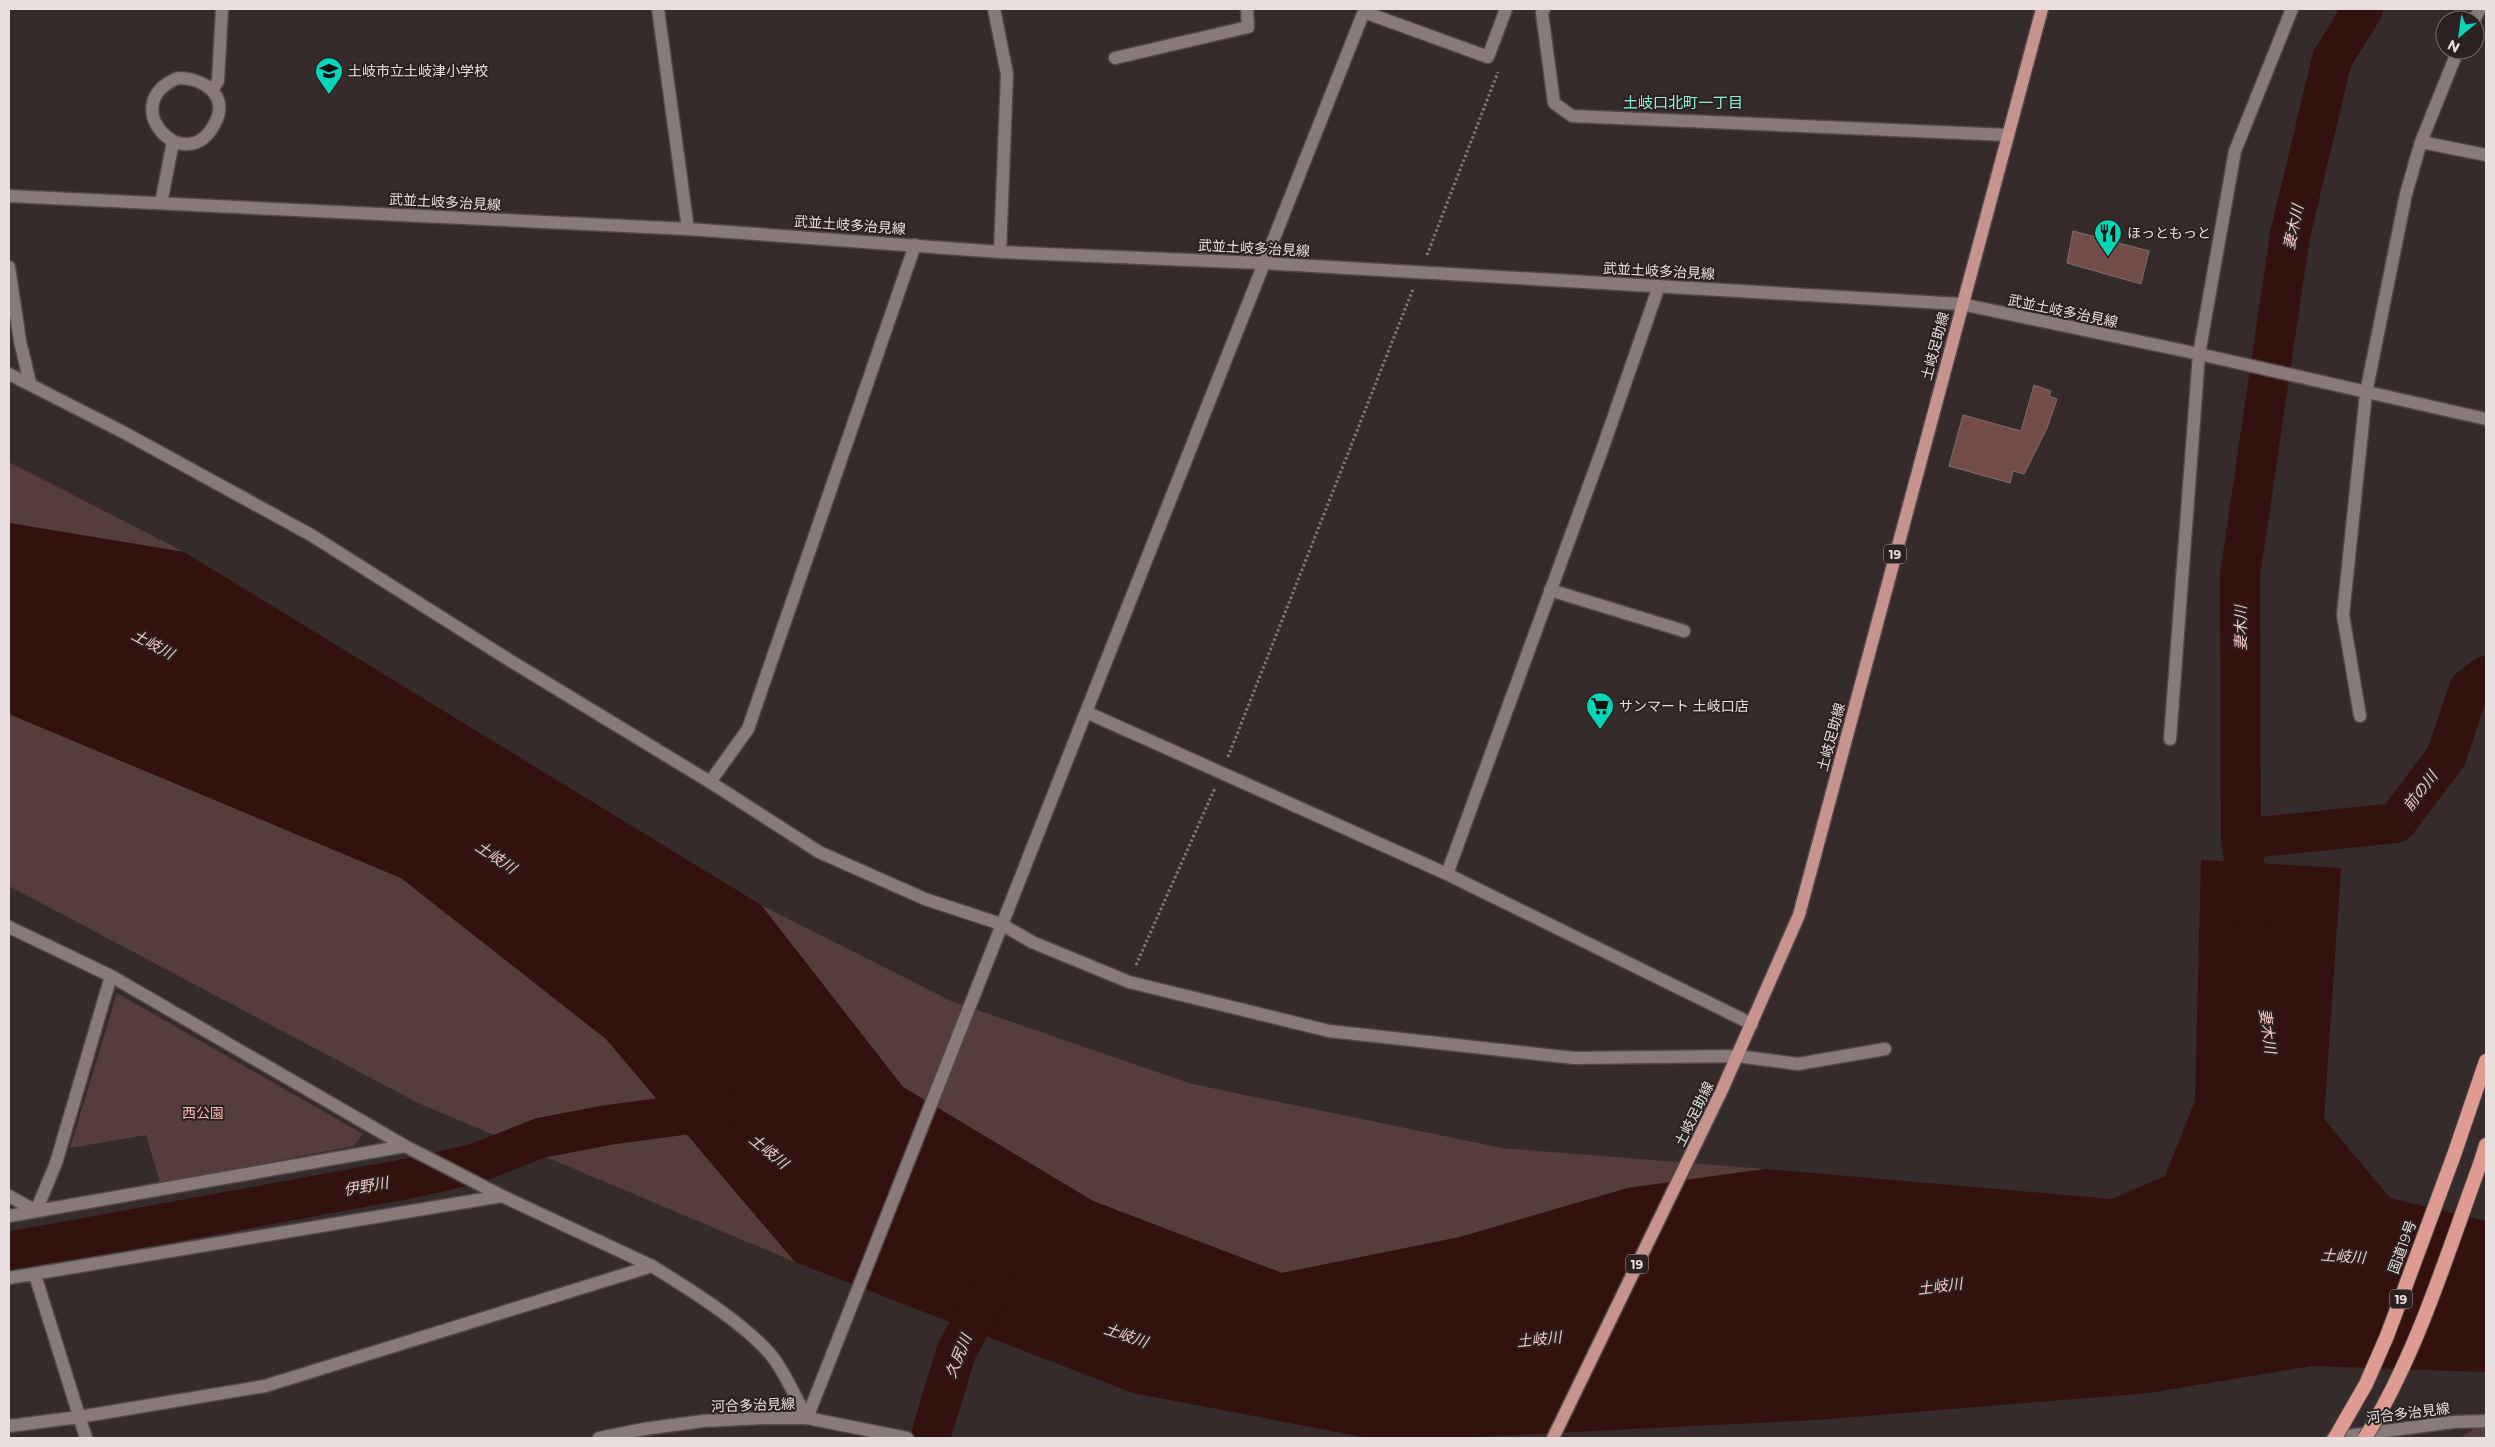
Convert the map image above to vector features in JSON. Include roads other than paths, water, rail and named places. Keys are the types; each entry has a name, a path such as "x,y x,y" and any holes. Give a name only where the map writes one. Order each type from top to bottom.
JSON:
{"highway":[{"name":"国道19号","path":"2334,1438 2366,1384 2387,1336 2454,1155 2486,1061"},
{"name":"19","path":"2366,1438 2412,1351 2486,1145"}],"main road":[{"name":"土岐足助線","path":"1552,1438 1722,1090 1799,915 1961,304 2042,9"}],"street":[{"path":"212,90 218,81 222,9"},
{"path":"658,9 688,229"},
{"path":"994,9 1007,74 1000,252"},
{"path":"1115,58 1248,27 1247,9"},
{"path":"807,1418 1262,263 1364,10 1488,57 1506,9"},
{"path":"1544,9 1542,13 1554,103 1572,116 2008,135"},
{"path":"2170,739 2205,356 2235,151 2292,9"},
{"path":"2360,716 2343,615 2360,392 2406,194 2421,142 2454,60"},
{"path":"189,78 199,81 212,90 220,102 219,114 207,135 198,141 182,144 174,142 159,132 154,120 153,104 160,90 173,80 189,78"},
{"path":"161,203 174,142"},
{"path":"2421,142 2486,155"},
{"name":"武並土岐多治見線","path":"9,196 688,229 1000,252 1262,263 1961,304 2486,419"},
{"path":"710,782 748,729 915,245"},
{"path":"9,267 20,341 30,382"},
{"path":"1447,874 1602,450 1659,286"},
{"path":"9,374 30,382 311,535 506,658 710,782 819,852 925,898 1001,924 1032,942 1129,982 1329,1031 1574,1058 1737,1056 1798,1064 1885,1049"},
{"path":"1550,590 1684,631"},
{"path":"1086,712 1447,874 1752,1024"},
{"path":"9,927 111,976 405,1146 502,1196 652,1266 696,1294 740,1328 771,1356 807,1418"},
{"path":"36,1211 56,1163 111,976"},
{"path":"9,1216 405,1146"},
{"path":"9,1196 36,1211"},
{"path":"9,1278 502,1196"},
{"path":"9,1426 79,1417 265,1386 652,1266"},
{"path":"35,1275 86,1438"},
{"name":"河合多治見線","path":"599,1438 644,1429 703,1421 807,1418 907,1438"},
{"name":"河合多治見線","path":"2334,1438 2453,1422 2486,1421"}],"water":[{"name":"土岐川","path":"9,523 184,552 761,905 903,1087 1093,1201 1282,1273 1460,1237 1628,1188 1765,1169 2112,1199 2165,1176 2195,1101 2201,860 2341,868 2324,1119 2390,1198 2486,1221 2486,1372 2312,1366 2149,1393 1817,1420 1453,1438 1368,1438 1133,1393 795,1262 606,1039 401,878 9,714"}],"waterway":[{"name":"妻木川","path":"2252,917 2241,839 2240,575 2290,235 2332,59 2363,9"},
{"name":"前の川","path":"2241,839 2396,823 2446,757 2469,689 2486,676"},
{"name":"伊野川","path":"9,1252 417,1177 477,1163 540,1138 608,1125 720,1110"},
{"name":"久尻川","path":"932,1432 956,1352 993,1284"}],"place":[{"name":"土岐市立土岐津小学校","path":"329,95"},
{"name":"ほっともっと","path":"2108,257"},
{"name":"サンマート 土岐口店","path":"1600,730"}],"district":[{"name":"土岐口北町一丁目","path":"1683,102"}],"park label":[{"name":"西公園","path":"203,1113"}]}
